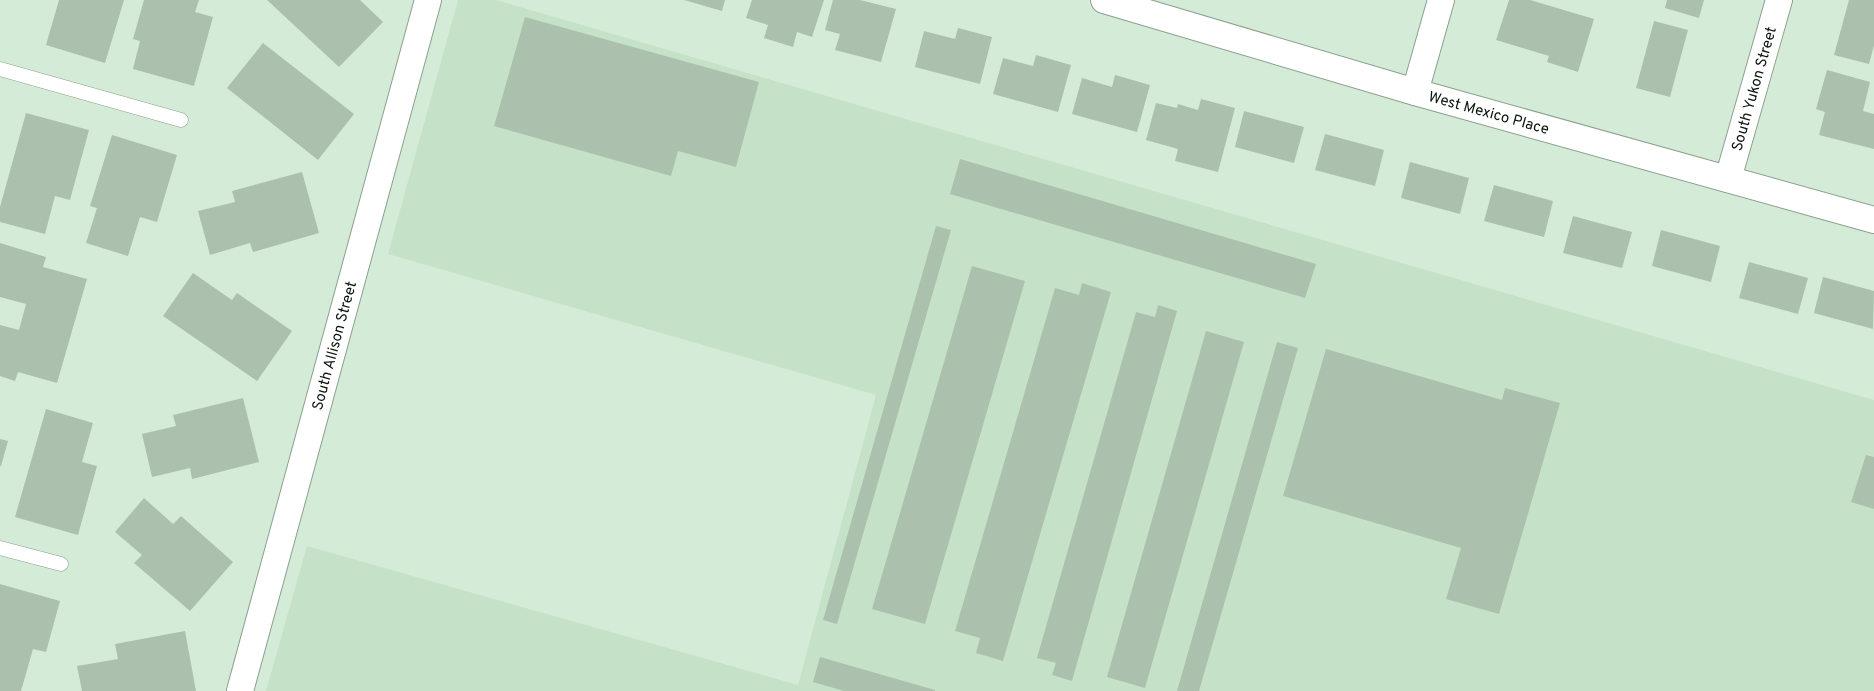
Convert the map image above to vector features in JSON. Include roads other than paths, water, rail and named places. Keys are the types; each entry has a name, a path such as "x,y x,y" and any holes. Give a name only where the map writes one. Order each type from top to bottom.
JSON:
{"street":[{"name":"South Allison Street","path":"240,691 428,0"},
{"name":"West Mexico Place","path":"1104,0 1415,92 1874,220"},
{"path":"1415,92 1441,0"},
{"name":"South Yukon Street","path":"1728,179 1779,0"}],"lane":[{"path":"0,70 181,120"},
{"path":"0,548 61,564"}]}
